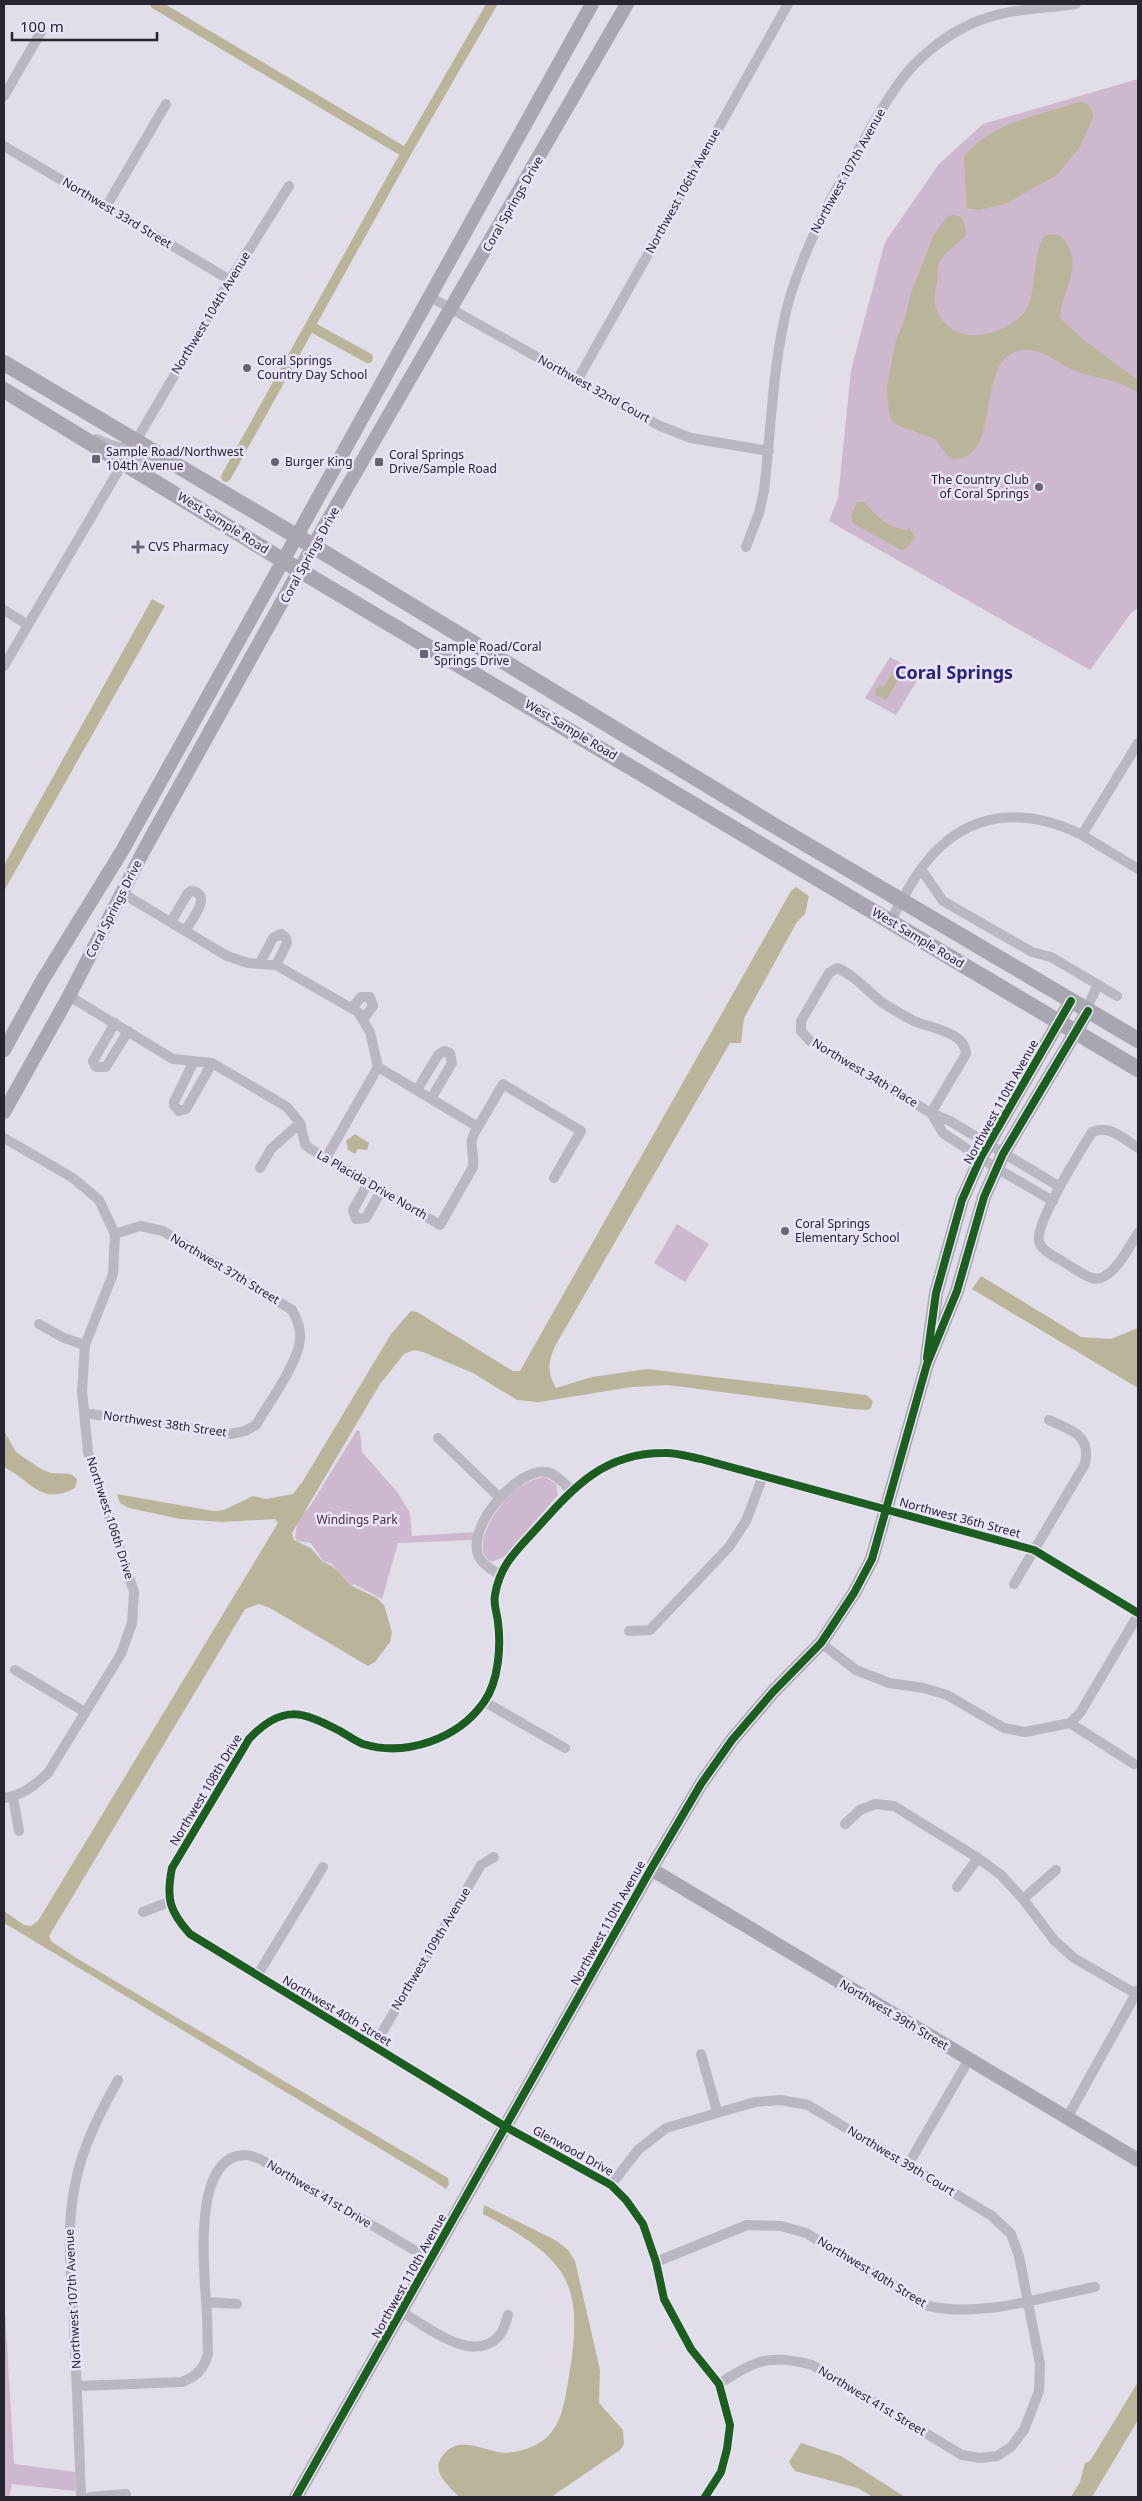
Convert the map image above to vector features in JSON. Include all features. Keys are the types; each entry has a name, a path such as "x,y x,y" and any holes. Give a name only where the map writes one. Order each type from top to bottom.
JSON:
{"main road":[{"name":"West Sample Road","path":"4,362 314,546 768,822 1138,1040"},
{"name":"West Sample Road","path":"4,390 124,461 284,561 1138,1069"}],"street":[{"name":"Coral Springs Drive","path":"4,1050 42,981 122,851 592,4"},
{"name":"Coral Springs Drive","path":"4,1112 69,996 122,893 314,546 627,4"},
{"name":"Northwest 106th Avenue","path":"578,379 788,4"},
{"name":"Northwest 107th Avenue","path":"746,546 759,513 769,451 781,340 789,301 805,252 825,209 880,112 902,78 929,52 959,30 992,16 1022,8 1071,4"},
{"path":"4,96 41,32"},
{"path":"106,207 166,104"},
{"name":"Northwest 33rd Street","path":"4,146 230,280"},
{"name":"Northwest 104th Avenue","path":"136,441 230,280 289,186"},
{"name":"Northwest 32nd Court","path":"430,297 660,426 691,438 769,451"},
{"path":"63,425 122,449 128,448 136,441"},
{"path":"4,666 124,461 129,457 141,457 184,470"},
{"path":"4,610 28,624"},
{"path":"1082,835 1138,743"},
{"path":"890,922 921,869 945,843 960,832 984,821 1010,817 1034,818 1059,824 1082,835 1138,869"},
{"path":"921,869 943,901 1032,952 1051,956 1117,996"},
{"path":"171,922 188,893 191,891 199,894 201,905 185,931"},
{"path":"122,893 227,956 248,963 276,965 352,1008 363,1019 370,1032 378,1067 326,1158"},
{"path":"260,963 273,938 281,934 286,938 287,943 276,965"},
{"name":"Northwest 34th Place","path":"931,1113 966,1054 966,1047 960,1038 914,1021 884,1003 845,971 837,968 829,973 801,1021 801,1031 810,1041 931,1113 950,1121 1060,1187"},
{"path":"1088,1011 1090,1001 1098,985"},
{"name":"La Placida Drive North","path":"69,996 174,1059 212,1063 287,1107 300,1123 305,1144 440,1225 473,1167 474,1159 470,1143 478,1127"},
{"path":"352,1008 361,996 370,997 373,1006 363,1019"},
{"name":"Northwest 110th Avenue","path":"296,2497 701,1784 732,1740 773,1692 821,1643 854,1593 872,1559 926,1364 932,1315 957,1214 981,1157 1071,1001"},
{"name":"Northwest 110th Avenue","path":"926,1364 957,1291 977,1216 996,1168 1088,1011"},
{"path":"115,1023 93,1061 96,1067 106,1067 128,1031"},
{"path":"417,1090 438,1055 444,1051 450,1053 452,1063 431,1099"},
{"path":"194,1061 174,1102 179,1111 186,1109 212,1063"},
{"path":"378,1067 478,1127 503,1084 581,1131 554,1178"},
{"name":"Northwest 34th Place","path":"931,1113 943,1133 996,1168 1053,1201"},
{"path":"260,1168 271,1149 300,1123"},
{"path":"1138,1148 1108,1130 1100,1128 1092,1132 1053,1201 1040,1232 1039,1242 1045,1251 1092,1278 1101,1279 1109,1275 1138,1234"},
{"path":"4,1138 73,1178 99,1200 115,1234"},
{"path":"368,1183 353,1210 356,1219 366,1218 382,1191"},
{"name":"Northwest 37th Street","path":"115,1234 140,1226 163,1231 292,1310 299,1324 301,1338 298,1352 256,1425 245,1432"},
{"name":"Northwest 106th Drive","path":"8,1798 34,1786 48,1773 121,1654 132,1623 134,1592 88,1452 82,1391 86,1345 114,1274 115,1234"},
{"path":"39,1324 64,1338 86,1345"},
{"name":"Northwest 38th Street","path":"84,1412 230,1434 245,1432"},
{"path":"1014,1584 1085,1464 1087,1452 1085,1441 1075,1432 1049,1420"},
{"path":"438,1438 499,1496"},
{"name":"Northwest 108th Drive","path":"169,1902 168,1886 172,1868 249,1738 260,1728 280,1716 295,1714 314,1717 362,1743 382,1748 409,1748 437,1740 463,1724 485,1702 495,1674 500,1649 494,1598 499,1574 512,1556 571,1490 600,1468 634,1456 664,1452 701,1459 763,1476"},
{"path":"499,1574 482,1562 477,1550 480,1529 499,1496 528,1477 540,1472 552,1474 571,1490"},
{"path":"629,1631 650,1630 719,1559 746,1521 763,1476"},
{"name":"Northwest 36th Street","path":"763,1476 1034,1550 1138,1614"},
{"path":"821,1643 856,1670 889,1684 924,1688 947,1695 1004,1728 1025,1732 1070,1724 1080,1713 1138,1614"},
{"path":"15,1670 85,1712"},
{"path":"485,1702 564,1748"},
{"path":"1070,1724 1134,1764"},
{"path":"8,1798 19,1831"},
{"path":"845,1824 860,1810 875,1804 894,1806 978,1858 1001,1875 1023,1899 1054,1940 1074,1958 1138,1993 1067,2118"},
{"name":"Northwest 109th Avenue","path":"374,2046 481,1865 494,1857"},
{"path":"957,1887 978,1858"},
{"path":"257,1976 323,1867"},
{"name":"Northwest 39th Street","path":"651,1869 1138,2160"},
{"path":"1023,1899 1056,1870"},
{"path":"143,1912 169,1902"},
{"name":"Northwest 40th Street","path":"169,1902 177,1920 190,1934 506,2126"},
{"path":"701,2054 717,2111"},
{"path":"908,2165 969,2059"},
{"name":"Northwest 107th Avenue","path":"80,2497 78,2386 69,2230 74,2194 84,2150 118,2080"},
{"name":"Northwest 39th Court","path":"611,2185 638,2150 666,2128 717,2111 755,2102 781,2100 808,2105 992,2216 1011,2234 1019,2256 1040,2364 1039,2390 1024,2430 1011,2447 997,2456"},
{"name":"Glenwood Drive","path":"506,2126 611,2185 626,2200 643,2224 656,2262 664,2299 691,2350 718,2384 730,2425 727,2449 721,2472 711,2496"},
{"name":"Northwest 41st Drive","path":"78,2386 182,2382 195,2377 203,2367 208,2354 202,2247 206,2203 215,2176 229,2159 246,2155 260,2159 431,2260"},
{"name":"Northwest 40th Street","path":"656,2262 747,2225 781,2226 806,2233 928,2306 952,2311 973,2311 1095,2287"},
{"path":"206,2302 237,2304"},
{"path":"402,2312 461,2345 478,2347 493,2342 501,2335 508,2315"},
{"name":"Northwest 41st Street","path":"718,2384 746,2367 767,2360 788,2358 812,2365 962,2455 980,2458 997,2456"},
{"path":"90,2497 126,2494"}],"green space":[{"name":"The Country Club of Coral Springs","path":"1138,79 1138,608 1131,613 1090,670 829,521 838,498 851,370 885,242 939,164 983,124"},
{"path":"890,657 921,674 896,715 865,698"},
{"path":"677,1224 709,1244 685,1282 654,1263"},
{"name":"Windings Park","path":"357,1430 360,1431 362,1452 398,1493 410,1513 412,1536 476,1532 473,1540 398,1543 382,1599 354,1584 351,1586 332,1564 323,1561 311,1543 297,1541 295,1537 298,1519 309,1508"},
{"path":"545,1477 556,1484 558,1495 504,1557 492,1562 485,1556 483,1547 484,1537 500,1506 516,1489 528,1482"},
{"path":"4,2295 14,2464 75,2472 75,2491 12,2484 9,2497 4,2497"}],"shaded area":[{"path":"1079,102 1087,103 1094,115 1080,147 1057,175 1005,204 979,210 967,208 964,157 975,145 1001,128"},
{"path":"955,215 961,217 966,235 947,252 939,263 934,300 941,319 951,328 962,334 975,335 988,334 1014,322 1024,313 1031,298 1037,256 1044,236 1058,235 1065,241 1072,260 1072,270 1060,318 1085,341 1138,380 1138,393 1122,384 1071,369 1046,355 1029,350 1011,354 1000,366 993,384 985,426 978,444 968,456 950,459 935,439 894,424 889,415 887,387 896,340 904,322 911,293 934,234 948,216"},
{"path":"857,502 864,502 887,524 899,529 906,530 909,528 915,537 907,548 901,550 853,523 851,516"},
{"path":"152,599 165,606 4,891 4,865"},
{"path":"894,669 902,674 886,700 874,694 879,685 884,687"},
{"path":"796,887 809,896 805,914 797,922 744,1018 741,1043 730,1043 555,1346 550,1362 550,1372 556,1388 592,1377 647,1369 866,1395 873,1401 871,1408 867,1410 852,1409 668,1385 632,1387 539,1402 517,1400 473,1373 423,1352 414,1350 404,1354 380,1384 292,1533 294,1540 311,1548 322,1561 335,1568 350,1585 377,1598 384,1605 392,1632 390,1642 375,1662 368,1666 270,1608 259,1604 245,1609 49,1936 52,1942 78,1959 448,2178 449,2184 446,2189 4,1923 4,1911 24,1925 31,1926 38,1921 278,1523 275,1519 222,1522 180,1519 129,1508 120,1503 117,1494 213,1511 224,1510 253,1496 266,1499 293,1494 303,1481 391,1334 411,1311 417,1312 513,1371 520,1371 791,891"},
{"path":"355,1134 369,1143 367,1150 358,1149 355,1154 348,1150 346,1141"},
{"path":"981,1276 1081,1337 1111,1339 1138,1328 1138,1388 972,1289"},
{"path":"4,1431 16,1452 41,1469 51,1473 71,1474 77,1479 75,1488 63,1493 45,1493 4,1467"},
{"path":"484,2205 557,2241 568,2250 575,2261 600,2370 599,2403 623,2430 624,2444 620,2450 551,2497 459,2497 444,2481 439,2470 441,2458 447,2451 459,2445 504,2453 523,2450 545,2439 556,2426 562,2410 569,2376 574,2317 571,2295 564,2276 551,2260 534,2245 483,2214"},
{"path":"1138,2382 1138,2420 1092,2497 1071,2497 1080,2482 1085,2463 1090,2461"},
{"path":"801,2443 841,2456 905,2497 873,2497 858,2488 795,2471 789,2462"}],"waterway":[{"path":"155,4 406,153 226,477"},
{"path":"406,153 492,4"},
{"path":"310,326 368,358"}],"cycle path":[{"path":"927,1358 936,1293 962,1200 981,1157 1071,1001"},
{"path":"296,2497 701,1784 732,1740 773,1692 821,1643 854,1593 872,1559 927,1364 957,1291 984,1197 1003,1154 1088,1011"},
{"path":"705,2497 721,2472 727,2449 730,2425 719,2384 691,2349 664,2299 656,2262 643,2224 626,2200 611,2185 506,2127 190,1934 177,1918 171,1904 169,1888 172,1868 249,1739 272,1720 293,1714 303,1716 327,1724 363,1744 396,1748 430,1742 446,1735 473,1715 489,1694 496,1674 499,1642 495,1598 501,1574 511,1558 565,1498 592,1475 624,1459 643,1454 664,1453 701,1459 1034,1550 1138,1613"}],"place":[{"name":"Coral Springs Country Day School","path":"247,368"},
{"name":"Sample Road/Northwest 104th Avenue","path":"96,459"},
{"name":"Burger King","path":"275,462"},
{"name":"Coral Springs Drive/Sample Road","path":"379,462"},
{"name":"The Country Club of Coral Springs","path":"1039,487"},
{"name":"CVS Pharmacy","path":"138,547"},
{"name":"Sample Road/Coral Springs Drive","path":"424,654"},
{"name":"Coral Springs Elementary School","path":"785,1231"}],"district":[{"name":"Coral Springs","path":"954,673"}]}
